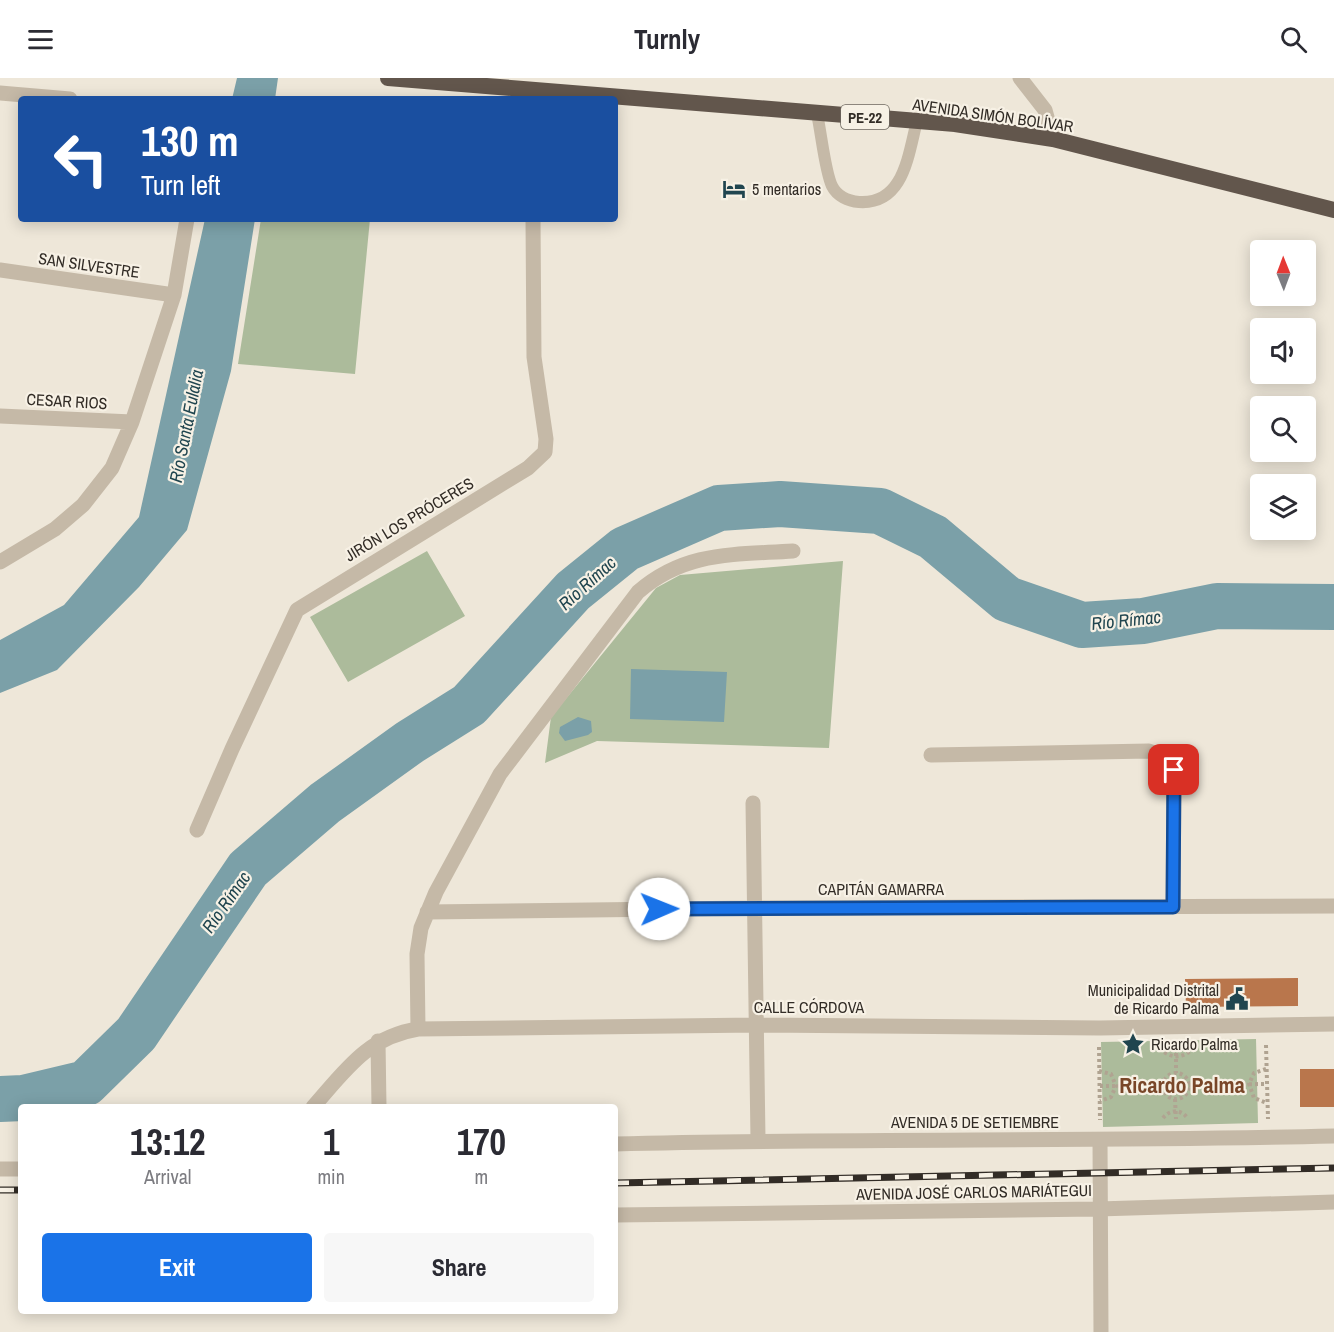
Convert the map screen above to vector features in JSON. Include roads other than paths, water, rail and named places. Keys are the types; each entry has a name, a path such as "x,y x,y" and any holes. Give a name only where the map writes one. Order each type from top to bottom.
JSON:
{"highway":[{"name":"AVENIDA SIMÓN BOLÍVAR","path":"388,78 615,96"},
{"name":"AVENIDA SIMÓN BOLÍVAR","path":"618,96 955,124 1053,139 1334,210"}],"street":[{"path":"1020,78 1045,110 1053,139"},
{"path":"0,93 35,96"},
{"path":"0,562 55,529 83,505 112,468 132,423 174,295 186,222"},
{"name":"JIRÓN LOS PRÓCERES","path":"197,830 297,610 528,468 545,452 546,439 534,357 533,222"},
{"name":"SAN SILVESTRE","path":"0,270 174,295"},
{"name":"CESAR RIOS","path":"0,416 132,423"},
{"path":"418,1029 417,954 421,928 427,912 500,774 638,592 654,578 676,566 715,557 793,551"},
{"path":"931,755 1149,751 1170,758 1174,770 1173,907"},
{"path":"753,803 752,908 758,1139"},
{"name":"CAPITÁN GAMARRA","path":"427,912 752,908 1334,906"},
{"name":"CALLE CÓRDOVA","path":"316,1104 350,1065 378,1041 397,1032 418,1029 756,1025 1100,1028 1334,1024"},
{"path":"378,1041 379,1104"},
{"name":"AVENIDA 5 DE SETIEMBRE","path":"618,1144 758,1139 1100,1140 1334,1136"},
{"path":"1100,1140 1098,1209 1101,1332"},
{"path":"0,1169 18,1169"},
{"name":"AVENIDA JOSÉ CARLOS MARIÁTEGUI","path":"618,1215 1098,1209 1334,1202"}],"lane":[{"path":"818,114 831,185 839,195 857,202 876,201 889,194 900,182 917,121"}],"water":[{"path":"237,78 278,78 275,96 233,96"},
{"name":"Río Santa Eulalia","path":"204,222 255,222 231,371 187,530 139,587 57,670 0,693 0,640 64,605 139,517"},
{"path":"631,669 727,672 724,722 630,719"},
{"path":"578,717 591,721 592,732 565,741 559,733 560,727"}],"waterway":[{"name":"Río Rímac","path":"0,1099 23,1098 86,1083 136,1034 248,869 325,803 410,742 469,705 573,591 625,549 719,508 780,504 880,511 933,537 1007,599 1082,625 1143,621 1217,606 1334,607"}],"railway":[{"path":"618,1183 1334,1168"},
{"path":"0,1190 18,1190"}],"place":[{"name":"5 mentarios","path":"734,189"},
{"name":"Municipalidad Distrital de Ricardo Palma","path":"1237,999"},
{"name":"Ricardo Palma","path":"1133,1044"}],"district":[{"name":"Ricardo Palma","path":"1182,1085"}]}
